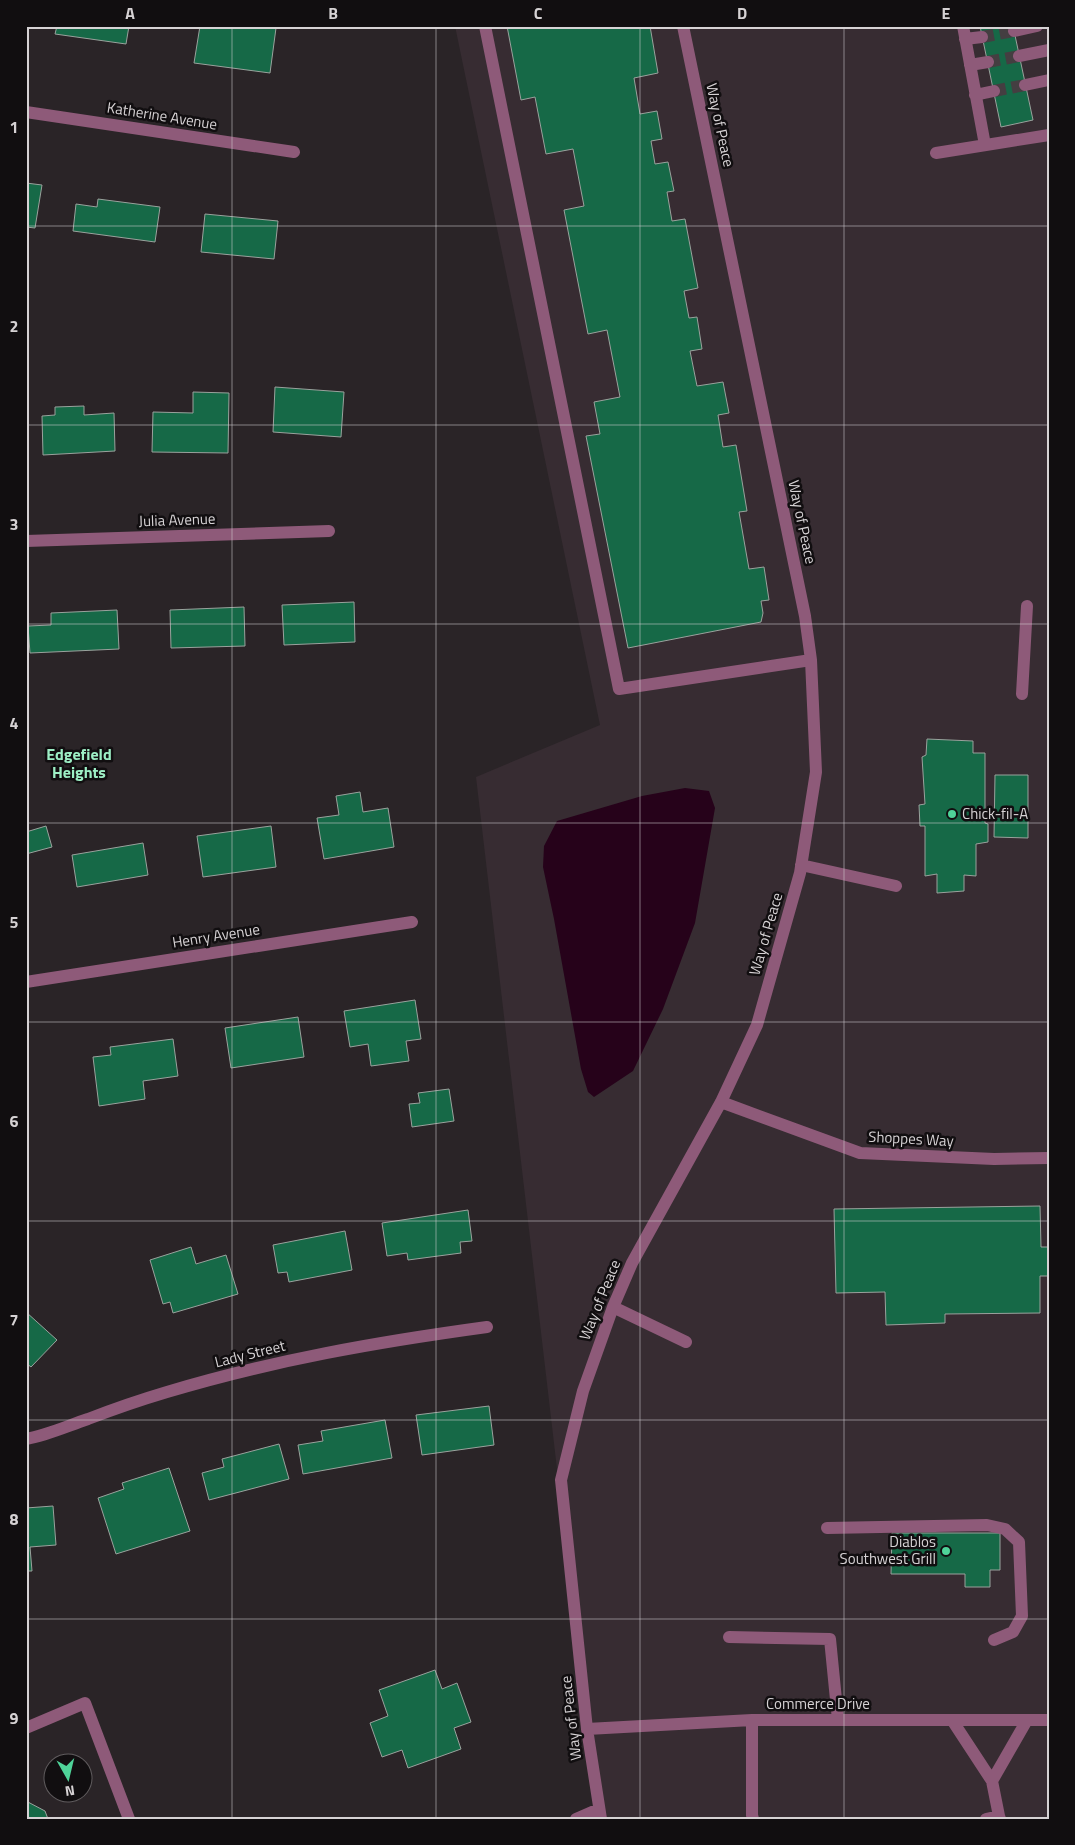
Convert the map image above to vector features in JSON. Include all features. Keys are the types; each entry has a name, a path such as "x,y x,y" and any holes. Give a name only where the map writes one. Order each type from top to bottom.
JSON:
{"street":[{"path":"485,26 619,689 811,660"},
{"name":"Way of Peace","path":"600,1814 587,1729 561,1480 583,1391 613,1307 632,1262 721,1102 758,1025 801,865 816,772 811,660 805,616 683,26"},
{"path":"963,26 985,145"},
{"path":"1014,31 1037,26"},
{"path":"965,40 982,36"},
{"path":"1020,56 1049,50"},
{"path":"970,65 988,62"},
{"path":"1025,85 1049,80"},
{"path":"975,95 994,91"},
{"name":"Katherine Avenue","path":"26,112 294,152"},
{"path":"936,153 1049,135"},
{"name":"Julia Avenue","path":"26,542 328,531"},
{"path":"1022,694 1027,606"},
{"path":"801,865 896,886"},
{"name":"Henry Avenue","path":"26,982 412,922"},
{"name":"Shoppes Way","path":"721,1102 860,1153 994,1160 1049,1158"},
{"path":"613,1307 686,1342"},
{"name":"Lady Street","path":"26,1439 62,1429 166,1392 246,1370 386,1341 487,1327"},
{"path":"827,1528 987,1524 1005,1529 1019,1542 1022,1616 1013,1632 994,1640"},
{"path":"729,1638 830,1639 838,1720"},
{"path":"26,1728 85,1703 129,1819"},
{"path":"752,1720 752,1815 754,1819"},
{"name":"Commerce Drive","path":"587,1729 752,1720 1049,1720"},
{"path":"952,1720 992,1781 995,1818"},
{"path":"992,1781 1027,1720"},
{"path":"576,1819 600,1814"}],"shaded area":[{"path":"455,26 1049,26 1049,1819 598,1819 476,777 600,725"},
{"path":"685,788 709,791 715,808 695,923 663,1009 633,1071 594,1097 588,1092 581,1069 543,867 544,846 557,821 642,796"}],"building":[{"path":"57,26 129,26 126,44 55,34"},
{"path":"200,26 260,26 276,28 270,73 194,63"},
{"path":"507,26 650,26 658,73 634,78 640,114 657,111 662,139 651,141 655,164 668,162 674,191 667,192 672,221 685,219 698,288 684,291 689,318 697,317 702,349 690,351 697,386 723,382 729,413 718,415 723,447 736,445 747,511 739,512 749,569 764,567 769,600 761,601 763,613 761,622 628,648 586,436 600,434 594,402 620,397 607,330 588,334 564,210 584,206 573,149 546,154 535,97 521,100"},
{"path":"980,26 1013,26 1033,120 1001,127"},
{"path":"26,183 42,185 35,228 26,227"},
{"path":"98,199 160,207 155,242 73,231 76,204 97,207"},
{"path":"205,214 278,221 274,259 201,252"},
{"path":"275,387 344,392 341,437 273,432"},
{"path":"193,392 229,393 228,453 152,452 153,412 193,413"},
{"path":"84,406 84,415 114,413 115,451 43,455 42,416 55,415 55,407"},
{"path":"354,602 355,642 284,645 282,605"},
{"path":"244,607 245,646 171,648 170,610"},
{"path":"117,610 119,649 30,653 28,626 51,625 51,613"},
{"name":"Chick-fil-A","path":"927,739 973,741 973,753 985,753 985,823 988,824 988,842 976,844 976,876 964,875 964,891 937,893 937,874 925,876 925,826 920,826 919,805 925,804 922,757 926,755"},
{"path":"995,775 1028,775 1028,838 994,837"},
{"path":"360,792 363,812 388,808 394,847 324,859 317,818 339,815 336,796"},
{"path":"46,826 52,847 26,854 26,832"},
{"path":"271,826 276,867 203,877 197,836"},
{"path":"143,843 148,875 77,887 72,855"},
{"path":"415,1000 421,1039 406,1041 409,1061 371,1066 368,1044 350,1047 344,1011"},
{"path":"298,1017 304,1057 231,1068 225,1028"},
{"path":"173,1039 178,1076 143,1081 145,1099 99,1106 93,1057 111,1055 110,1047"},
{"path":"449,1089 454,1121 412,1127 409,1104 420,1103 418,1093"},
{"path":"1040,1206 1041,1247 1049,1247 1049,1276 1040,1276 1040,1313 945,1314 945,1323 886,1325 885,1292 836,1293 834,1209"},
{"path":"468,1210 472,1241 460,1242 461,1253 408,1260 407,1253 387,1256 382,1223"},
{"path":"345,1231 352,1270 289,1282 287,1272 278,1273 273,1245"},
{"path":"191,1247 196,1264 226,1255 238,1294 173,1313 170,1302 163,1304 150,1260"},
{"path":"26,1312 57,1340 31,1367 26,1363"},
{"path":"489,1406 494,1445 422,1455 416,1415"},
{"path":"385,1420 392,1458 303,1474 298,1445 323,1441 321,1431"},
{"path":"279,1444 289,1479 209,1500 202,1473 224,1467 222,1459"},
{"path":"169,1468 190,1531 116,1554 98,1498 124,1489 122,1483"},
{"path":"53,1506 56,1545 30,1547 32,1571 26,1571 26,1508"},
{"name":"Diablos Southwest Grill","path":"892,1533 1000,1533 1000,1570 990,1570 990,1587 965,1587 965,1574 891,1574"},
{"path":"435,1670 442,1689 457,1683 471,1722 454,1728 461,1749 408,1768 402,1750 382,1757 370,1723 388,1716 379,1690"},
{"path":"26,1801 45,1811 48,1819 26,1819"}],"tunnel":[{"path":"982,37 1014,31"},
{"path":"988,62 1019,56"},
{"path":"994,91 1025,85"}],"place":[{"name":"Chick-fil-A","path":"952,814"},
{"name":"Diablos Southwest Grill","path":"946,1551"}],"district":[{"name":"Edgefield Heights","path":"79,763"}]}
